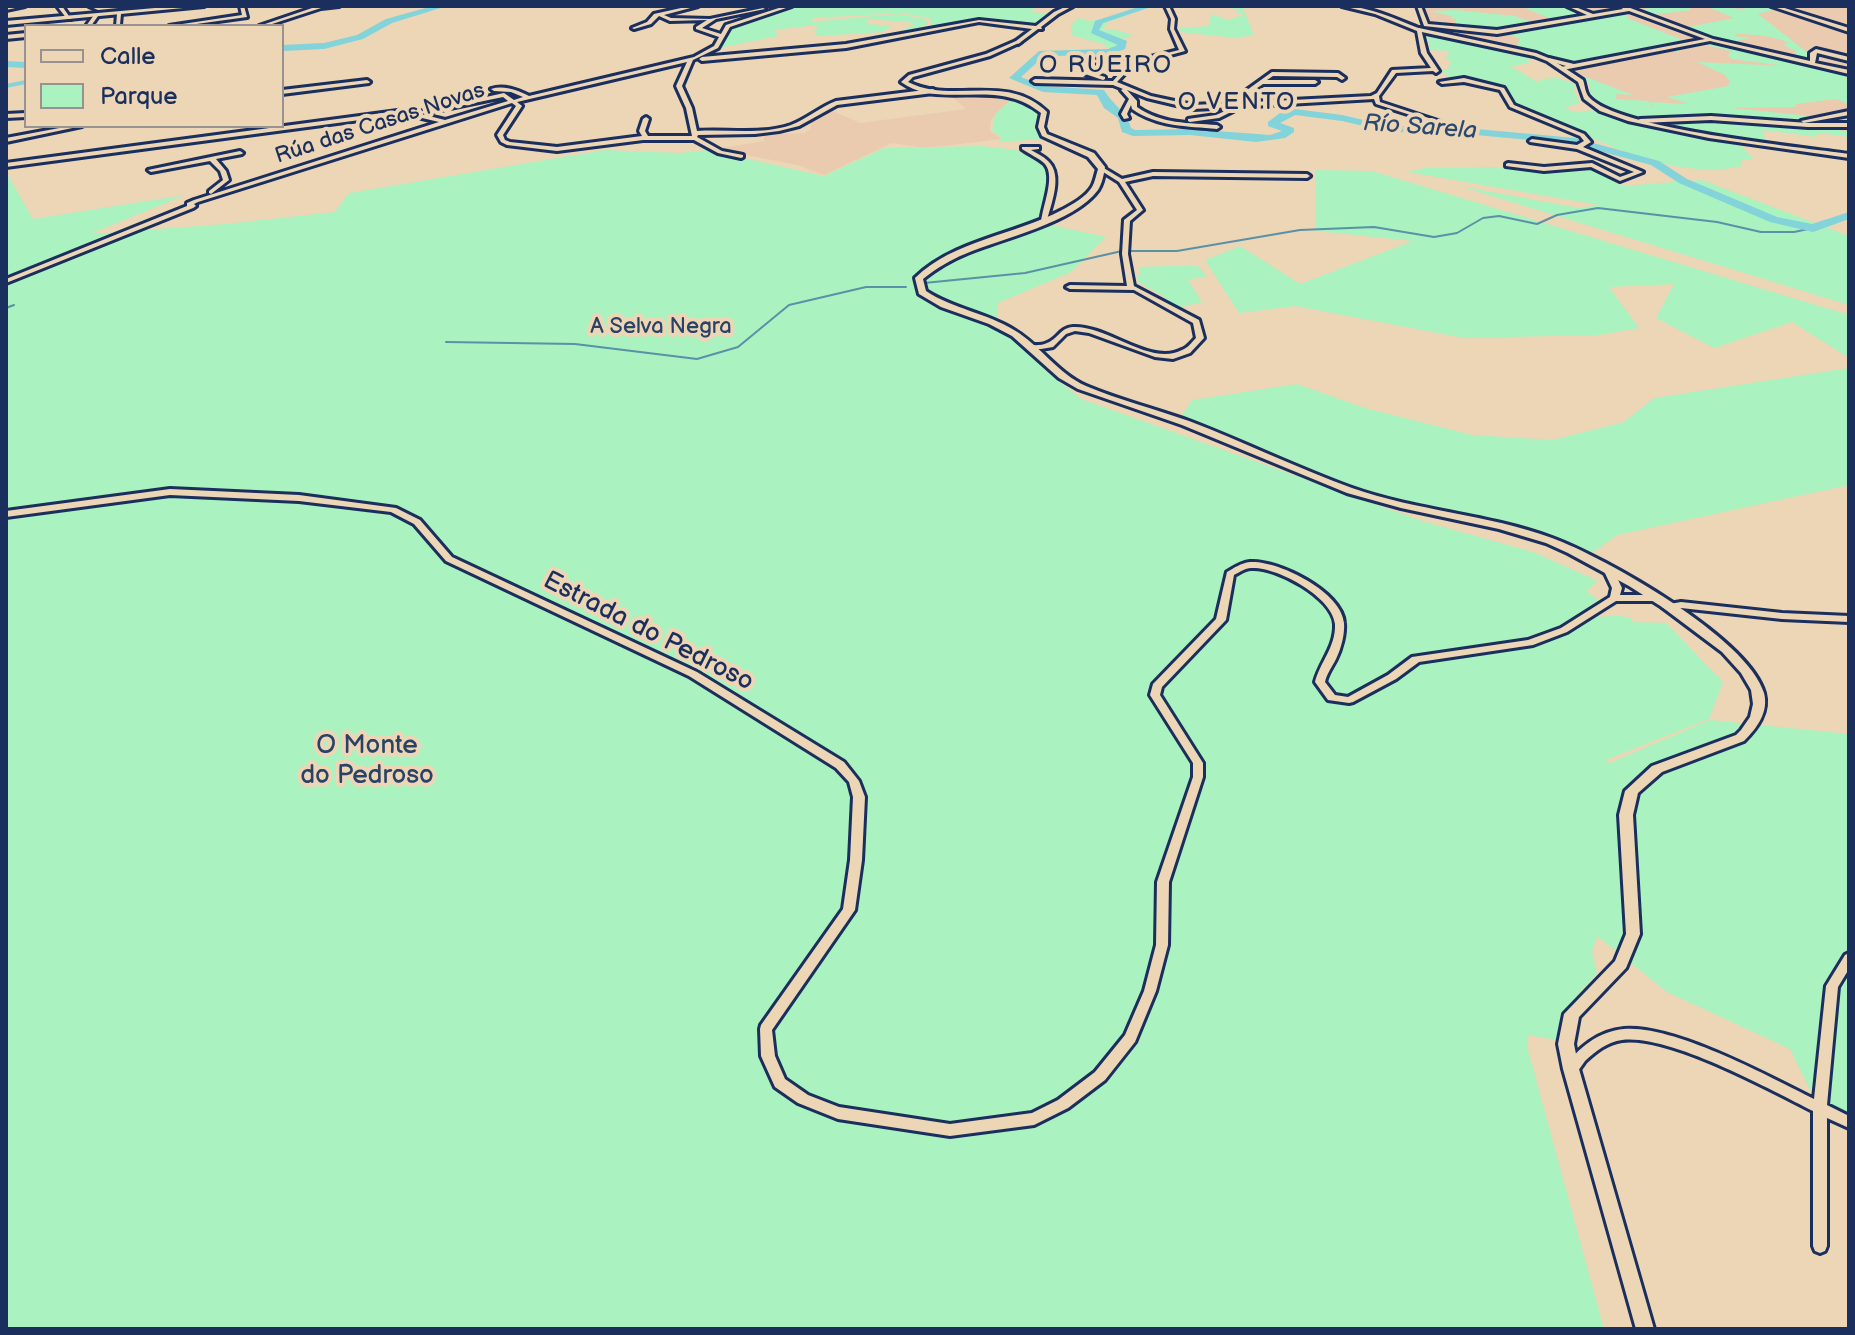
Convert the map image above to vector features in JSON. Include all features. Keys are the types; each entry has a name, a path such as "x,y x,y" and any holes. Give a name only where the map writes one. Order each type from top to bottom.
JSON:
{"main road":[{"path":"6,23 96,16 116,9 201,6"}],"street":[{"path":"6,9 23,6"},
{"path":"59,6 69,18"},
{"path":"91,6 116,9 136,6"},
{"path":"185,24 248,15 242,6"},
{"path":"267,24 322,6 337,6"},
{"path":"634,28 645,25 660,14 696,6"},
{"path":"660,14 670,20 714,19 780,6"},
{"path":"741,156 720,152 695,136 679,86 696,58 716,47 732,24 790,6"},
{"path":"933,91 910,87 904,81 911,76 1001,51 1071,6"},
{"path":"1167,6 1182,51 1131,64 1084,60 1087,73 1149,97 1193,107 1237,107 1284,101 1374,97 1394,71 1434,69"},
{"path":"1344,6 1565,64 1711,40"},
{"path":"1419,6 1424,53 1445,81 1457,80 1502,89 1512,106 1577,132 1587,142 1579,147"},
{"path":"1569,6 1596,17"},
{"path":"1621,6 1711,40 1849,72"},
{"path":"1773,6 1849,30"},
{"path":"1422,28 1501,32 1629,9"},
{"path":"90,24 96,16"},
{"path":"714,19 698,28 721,36"},
{"name":"Rúa das Casas Novas","path":"6,281 201,199 565,84 696,58 810,50 919,34 979,21 1040,28"},
{"path":"1813,62 1816,51 1849,56"},
{"path":"1115,82 1131,64"},
{"path":"1565,64 1581,81 1584,95 1589,101 1640,121 1849,156"},
{"path":"1284,101 1243,97 1244,93 1276,73 1338,75 1342,78"},
{"path":"1035,81 1115,82 1132,98 1136,111 1168,125 1217,127"},
{"path":"284,92 367,82"},
{"path":"1262,82 1315,82"},
{"name":"Rúa das Casas Novas","path":"494,89 512,90 527,97"},
{"path":"514,100 519,106 500,135 503,141 557,149 646,138 752,134 778,130 804,122 836,103 933,91 984,91 1033,102 1044,112 1041,127 1044,135 1091,155 1102,169 1121,181 1140,210 1127,220 1125,251 1131,288"},
{"name":"Rúa das Casas Novas","path":"415,113 499,95 514,100"},
{"path":"1374,97 1378,103 1441,123 1416,120"},
{"path":"1132,98 1126,115 1137,120"},
{"path":"1168,125 1217,117 1237,107"},
{"path":"284,126 415,113 444,121"},
{"path":"1791,124 1849,113"},
{"path":"1671,124 1711,118 1848,128"},
{"path":"646,119 642,131 646,138"},
{"path":"6,140 69,128"},
{"path":"6,165 270,128"},
{"path":"1508,165 1544,169 1592,165 1620,179 1640,172 1579,147 1532,141"},
{"path":"1037,148 1024,148 1046,162 1050,169 1052,185 1044,223"},
{"path":"151,170 240,153"},
{"path":"201,199 226,180 223,171 212,159"},
{"path":"1102,169 1098,183 1074,207 1044,223 951,255 926,270 918,283 922,292 930,299 1000,326 1031,347 1055,371 1081,387 1199,428 1348,490 1390,503 1538,537 1608,569 1735,655 1757,689 1759,710 1750,729 1740,738 1657,769 1632,791 1626,815 1633,934 1621,964 1572,1014 1566,1044 1645,1329"},
{"path":"1121,181 1153,174 1307,176"},
{"name":"Rúa das Casas Novas","path":"190,205 256,182"},
{"path":"1031,347 1050,345 1062,332 1079,329 1121,342 1145,354 1182,354 1191,351 1200,338 1196,322 1170,310 1154,296 1131,288 1070,287"},
{"name":"Estrada do Pedroso","path":"6,514 170,492 299,498 393,510 417,522 449,559 693,674 840,765 854,781 859,797 856,860 849,910 766,1029 768,1056 780,1083 803,1099 838,1113 950,1130 1034,1119 1063,1104 1100,1076 1130,1038 1150,991 1162,945 1163,882 1198,777 1198,763 1155,695 1157,686 1221,620 1230,574 1249,564 1266,567 1289,575 1317,591 1333,606 1340,622 1333,655 1320,682 1326,693 1341,701 1363,694 1416,659 1530,643 1564,630 1614,598"},
{"path":"1608,569 1617,588 1614,598 1653,598"},
{"path":"1667,607 1681,605 1782,616 1849,619"},
{"path":"1820,1246 1820,1108 1832,986 1849,958"},
{"path":"1571,1069 1593,1045 1605,1038 1642,1034 1694,1050 1849,1122"}],"shaded area":[{"path":"1420,6 1849,6 1849,136 1652,119 1591,90 1590,83 1555,61 1427,27"},
{"path":"947,92 978,92 1009,101 991,120 990,131 1002,139 925,148 892,143 824,175 797,165 716,149 764,141 764,135 805,133 811,128 809,120 833,111 860,123 966,109"}],"green space":[{"path":"796,6 1038,6 1030,12 1051,14 1040,25 988,18 927,31 918,31 932,25 929,18 901,13 815,18 809,22 898,14 925,19 928,25 898,33 916,23 869,19 866,22 869,24 891,26 883,32 817,36 814,30 818,29 816,25 775,30 778,36 719,48 731,26"},
{"path":"1222,6 1242,6 1254,35 1236,38 1180,32 1179,28 1209,26 1211,14 1228,20 1244,15 1236,12 1239,10"},
{"path":"1520,6 1562,6 1596,18 1628,14 1627,18 1688,42 1571,62 1495,45 1516,47 1520,39 1506,33 1516,30 1427,23 1456,24 1456,19 1450,18 1452,16 1429,11 1456,10 1515,16 1533,21 1554,20"},
{"path":"1654,6 1690,7 1691,10 1651,15 1639,11"},
{"path":"1768,6 1801,16 1777,9 1758,14 1808,53 1810,60 1795,57 1796,51 1783,45 1789,43 1777,39 1737,34 1734,36 1749,38 1734,42 1683,28 1734,18 1709,8"},
{"path":"1132,14 1108,22 1102,30 1112,29 1133,35 1123,39 1103,33 1126,43 1125,48 1106,48 1106,45 1071,35 1071,26 1078,18 1089,21"},
{"path":"1429,33 1513,51 1506,54 1539,58 1526,59 1530,63 1510,66 1539,83 1540,79 1557,78 1575,84 1574,91 1580,103 1565,109 1577,112 1595,110 1655,128 1739,143 1753,159 1741,160 1742,166 1716,169 1689,168 1637,156 1538,115 1537,107 1537,115 1517,107 1507,90 1447,76 1440,69 1451,69 1448,66 1451,63 1445,56 1451,51 1428,50 1430,43 1426,37"},
{"path":"1711,41 1849,75 1849,104 1836,99 1795,104 1796,107 1732,108 1819,117 1791,121 1787,117 1788,121 1777,121 1701,115 1639,119 1598,104 1590,96 1589,83 1573,72 1633,95 1617,94 1617,99 1648,101 1655,111 1650,102 1689,104 1667,97 1728,86 1730,82 1725,75 1697,62 1785,66 1732,59 1728,56 1731,51 1706,45 1679,50 1679,53 1670,49"},
{"path":"1001,96 1019,99 1039,112 1043,139 999,142 1001,138 992,130 995,114 1010,101"},
{"path":"1681,121 1834,129 1849,132 1849,137 1818,133 1816,137 1763,130 1765,139 1762,141 1689,130 1676,125"},
{"name":"O Monte do Pedroso","path":"982,146 1016,150 1044,163 1048,192 1037,222 1106,237 1071,272 998,303 997,322 993,325 1017,340 1042,367 1081,399 1422,521 1533,552 1598,581 1586,591 1601,602 1591,609 1600,617 1617,615 1631,618 1632,622 1666,623 1723,682 1709,719 1608,759 1607,764 1710,720 1849,734 1849,1118 1817,1104 1790,1049 1667,992 1597,936 1592,952 1597,973 1560,1016 1557,1040 1528,1035 1527,1046 1604,1329 6,1329 6,172 33,219 185,195 90,234 335,212 349,193 605,150 679,153 707,150 824,176 884,148"},
{"path":"1511,167 1538,171 1593,167 1622,186 1702,180 1849,236 1849,305 1459,186 1579,208 1599,205 1407,172 1425,168"},
{"path":"1316,170 1372,171 1849,315 1849,358 1792,322 1714,348 1656,318 1674,284 1609,287 1639,328 1599,335 1464,338 1295,306 1239,313 1205,260 1240,246 1300,284 1413,241 1316,231"},
{"path":"1197,265 1207,276 1188,280 1202,302 1172,309 1163,301 1165,297 1138,282 1138,275 1141,274 1138,267"},
{"path":"1849,368 1849,485 1617,535 1589,555 1553,539 1369,494 1181,417 1192,400 1297,384 1365,408 1472,435 1552,440 1624,422 1654,398"}],"waterway":[{"name":"Río Sarela","path":"284,48 324,46 360,37 389,21 443,6"},
{"name":"Río Sarela","path":"1150,6 1099,21 1094,31 1124,43 1122,47 1109,52 1042,53 1014,78 1043,89 1101,92 1108,106 1123,117 1126,130 1133,133 1190,132 1270,138 1290,130 1272,124 1284,115 1295,112 1342,118 1394,130 1421,127 1575,141 1655,163 1683,181 1774,220 1813,228 1849,215"},
{"name":"Río Sarela","path":"6,64 24,65"},
{"path":"6,86 24,82"},
{"path":"924,283 1025,273 1122,251 1177,251 1300,230 1374,227 1434,237 1457,233 1483,218 1499,216 1537,224 1557,215 1598,208 1717,222 1761,232 1794,232 1813,228"},
{"path":"446,342 575,344 697,359 738,347 789,305 866,287 906,287"},
{"path":"6,308 14,305"}],"district":[{"name":"O RUEIRO","path":"1106,66"},
{"name":"O VENTO","path":"1237,103"}],"park label":[{"name":"A Selva Negra","path":"661,327"}]}
